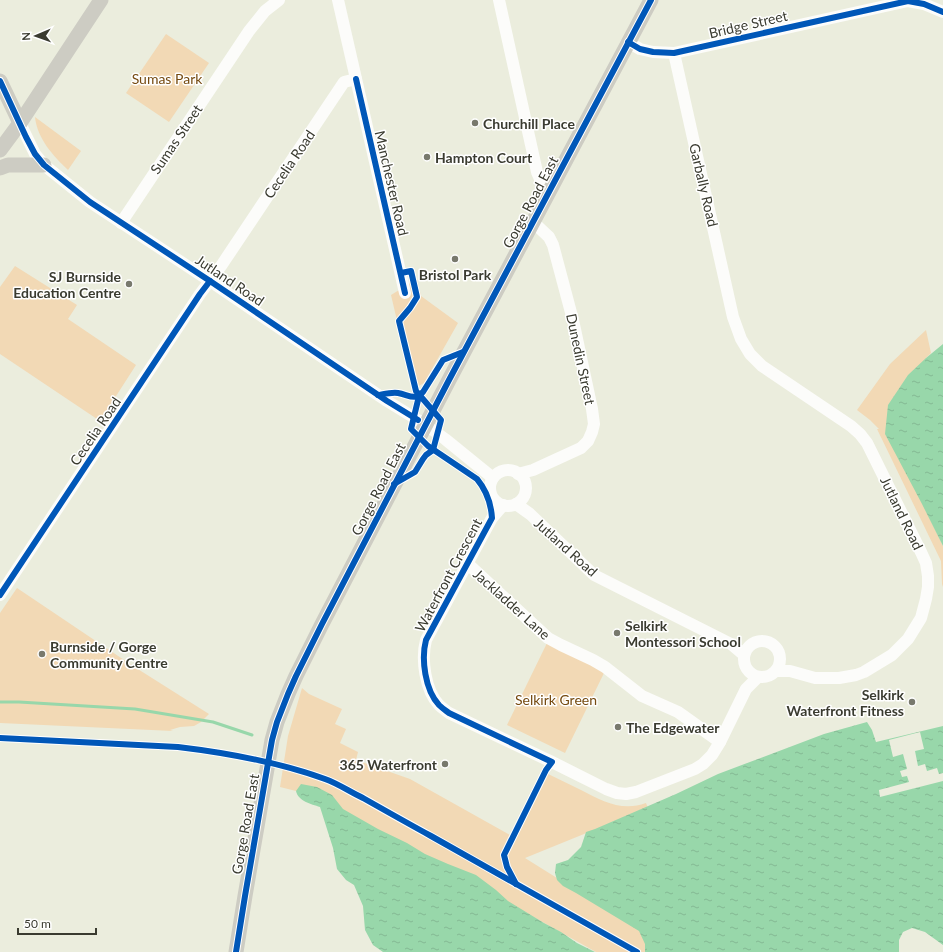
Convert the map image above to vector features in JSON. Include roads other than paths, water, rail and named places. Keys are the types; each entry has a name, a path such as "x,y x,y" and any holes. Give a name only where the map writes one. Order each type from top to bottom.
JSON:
{"main road":[{"path":"0,150 20,123 101,0"},
{"name":"Gorge Road East","path":"236,952 272,740 279,717 303,662 426,425 651,0"},
{"path":"0,81 20,123"},
{"path":"0,168 8,165 44,165"}],"street":[{"name":"Sumas Street","path":"120,222 249,31 265,11 278,0"},
{"name":"Manchester Road","path":"338,0 405,293"},
{"path":"499,0 537,172 547,195"},
{"name":"Bridge Street","path":"628,42 640,50 674,53 908,1 941,8"},
{"name":"Garbally Road","path":"674,53 733,317"},
{"name":"Cecelia Road","path":"0,595 200,294 344,82 356,79"},
{"name":"Jutland Road","path":"20,123 35,154 44,165 90,202 210,281 382,398 426,425 493,478"},
{"name":"Dunedin Street","path":"521,477 581,448 588,441 594,424 573,320 553,246 549,237 533,222"},
{"name":"Jutland Road","path":"733,317 741,339 750,354 762,366 851,426 868,443 926,563 928,576 928,588 921,618 908,639 892,655 864,672 839,678 815,678 778,666"},
{"path":"503,471 513,471 521,477 525,487 525,493 519,501 507,506 495,500 491,494 490,487 493,478 498,473 503,471"},
{"name":"Jutland Road","path":"519,501 530,514 594,576 747,650"},
{"name":"Waterfront Crescent","path":"503,505 492,518 426,640 423,660 426,674 432,693 438,704 448,713 606,789 617,793 626,794 636,792 695,769 703,764 712,755 720,742 754,674"},
{"name":"Jackladder Lane","path":"468,564 548,638 605,667 642,696 678,712 720,742"},
{"path":"759,640 771,642 779,651 780,656 778,666 768,676 754,674 745,664 747,650 754,642 759,640"}],"water":[{"path":"943,344 943,546 885,434 888,405 908,375"},
{"path":"867,722 872,730 876,742 943,726 943,945 925,932 912,928 903,932 899,940 899,952 645,952 645,944 639,931 563,886 557,880 555,873 556,864 568,860 581,847 586,832 676,794 718,774 824,734"},
{"path":"301,784 317,787 332,795 343,809 425,854 476,875 508,901 577,943 595,952 383,952 373,945 365,930 363,906 354,885 346,880 337,869 333,848 320,807 305,802 297,794 296,791"}],"waterway":[{"path":"0,702 135,709 213,722 252,735"}],"place":[{"name":"Churchill Place","path":"475,123"},
{"name":"Hampton Court","path":"427,157"},
{"name":"Bristol Park","path":"455,259"},
{"name":"SJ Burnside Education Centre","path":"129,284"},
{"name":"Selkirk Montessori School","path":"617,633"},
{"name":"Burnside / Gorge Community Centre","path":"42,654"},
{"name":"Selkirk Waterfront Fitness","path":"912,702"},
{"name":"The Edgewater","path":"618,727"},
{"name":"365 Waterfront","path":"445,764"}],"park label":[{"name":"Sumas Park","path":"167,78"},
{"name":"Selkirk Green","path":"556,699"}]}
